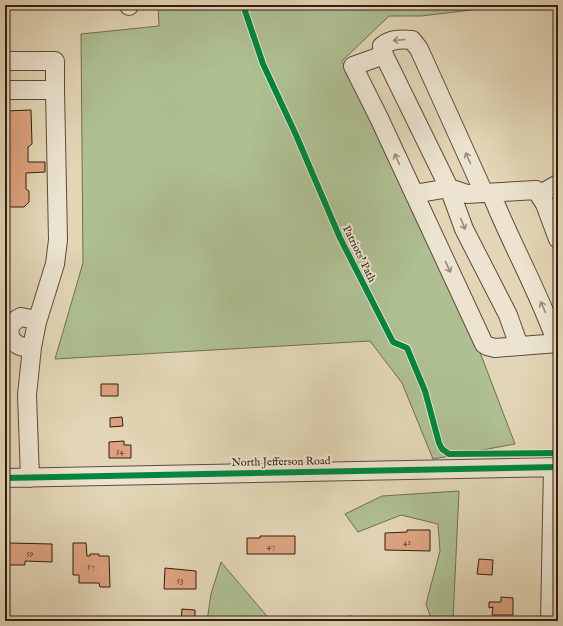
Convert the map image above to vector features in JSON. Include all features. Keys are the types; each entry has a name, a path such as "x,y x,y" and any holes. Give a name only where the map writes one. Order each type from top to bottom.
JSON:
{"street":[{"path":"384,55 353,66 380,118 484,344 495,348 558,344 542,304 419,49 412,40 388,42 382,46 384,55 449,188 464,229 508,314 517,346"},
{"path":"5,61 55,61 58,240 55,264 37,322 32,347 27,395 30,478"},
{"path":"5,90 55,90"},
{"path":"539,195 558,184"},
{"path":"414,194 449,188 467,194 536,190 545,204 558,239"},
{"path":"32,347 22,347 13,342 9,333 10,328 12,323 21,318 31,319 37,322"},
{"path":"550,621 556,467"},
{"name":"North Jefferson Road","path":"5,478 556,467"}],"green space":[{"path":"158,5 514,5 421,16 389,16 342,61 481,355 515,444 433,459 402,383 370,341 55,359 83,263 81,34 159,26"},
{"path":"459,491 453,621 432,621 426,604 440,551 438,524 401,515 358,532 345,514 382,496"},
{"path":"221,562 271,621 207,621 211,594"}],"building":[{"path":"31,110 32,144 28,147 28,162 45,162 45,172 26,173 26,189 29,191 29,202 24,207 5,207 5,111"},
{"path":"101,384 118,384 118,396 101,396"},
{"path":"122,417 123,426 110,427 110,418"},
{"path":"124,441 124,445 131,445 131,458 109,458 109,442"},
{"path":"407,530 430,530 430,551 385,550 385,533 407,532"},
{"path":"260,536 295,536 295,554 247,554 247,538 260,538"},
{"path":"9,543 52,544 52,562 25,561 25,565 9,565"},
{"path":"73,543 86,543 87,556 90,556 90,554 99,554 99,556 109,556 110,587 100,587 99,583 79,583 79,575 73,575"},
{"path":"479,559 493,560 492,575 477,574"},
{"path":"165,568 196,571 196,589 164,589"},
{"path":"501,597 513,598 513,615 492,615 493,607 489,608 489,602 501,602"},
{"path":"182,609 195,610 195,621 181,621"},
{"path":"349,616 362,618 361,621 343,621 344,617 349,618"}],"cycle path":[{"name":"Patriots' Path","path":"243,5 263,64 296,135 340,238 393,342 407,348 425,391 442,449 449,454 558,453"},
{"path":"5,478 558,467"}]}
